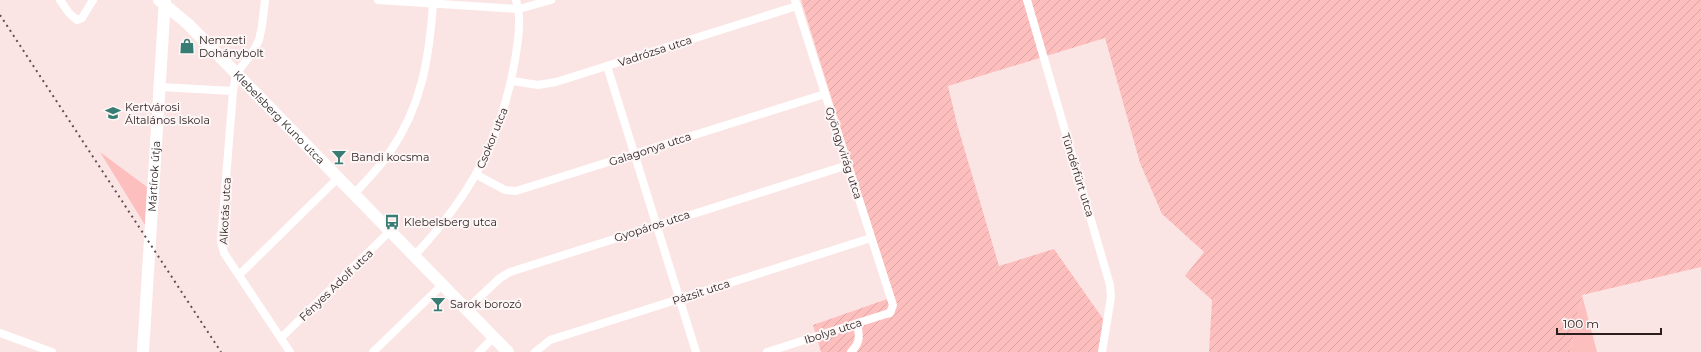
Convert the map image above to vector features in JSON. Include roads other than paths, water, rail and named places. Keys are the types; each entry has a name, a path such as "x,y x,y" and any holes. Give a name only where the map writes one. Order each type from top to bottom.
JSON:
{"street":[{"path":"60,0 69,13 77,20 82,18 93,0"},
{"path":"236,74 254,50 259,40 265,0"},
{"path":"378,0 519,9 551,0"},
{"name":"Csokor utca","path":"414,255 453,212 477,175 501,121 512,81 517,42 519,9 516,0"},
{"name":"Tündérfürt utca","path":"1027,0 1110,285 1111,297 1102,352"},
{"name":"Klebelsberg Kuno utca","path":"163,1 188,24 508,352"},
{"name":"Mártírok útja","path":"143,352 160,87 163,1"},
{"name":"Vadrózsa utca","path":"512,81 531,85 546,84 607,66 796,3"},
{"name":"Gyöngyvirág utca","path":"796,3 893,305"},
{"path":"354,194 390,152 399,137 416,100 430,47 433,4"},
{"path":"607,66 696,352"},
{"name":"Alkotás utca","path":"236,74 232,91 221,241 224,253 290,352"},
{"name":"Klebelsberg Kuno utca","path":"160,87 232,91"},
{"name":"Galagonya utca","path":"477,175 505,190 516,191 825,94"},
{"name":"Gyopáros utca","path":"467,309 500,278 510,272 657,224 848,165"},
{"path":"239,275 338,178"},
{"name":"Fényes Adolf utca","path":"281,338 390,231"},
{"name":"Pázsit utca","path":"535,352 550,340 871,238"},
{"path":"373,352 442,284"},
{"name":"Ibolya utca","path":"767,352 857,324 890,312 893,305"},
{"path":"851,352 859,342 860,334 857,324"},
{"path":"0,334 52,352"},
{"path":"479,352 494,338"}],"railway":[{"path":"0,15 221,352"}],"place":[{"name":"Nemzeti Dohánybolt","path":"187,46"},
{"name":"Kertvárosi Általános Iskola","path":"113,113"},
{"name":"Bandi kocsma","path":"339,157"},
{"name":"Klebelsberg utca","path":"392,222"},
{"name":"Sarok borozó","path":"438,304"}]}
